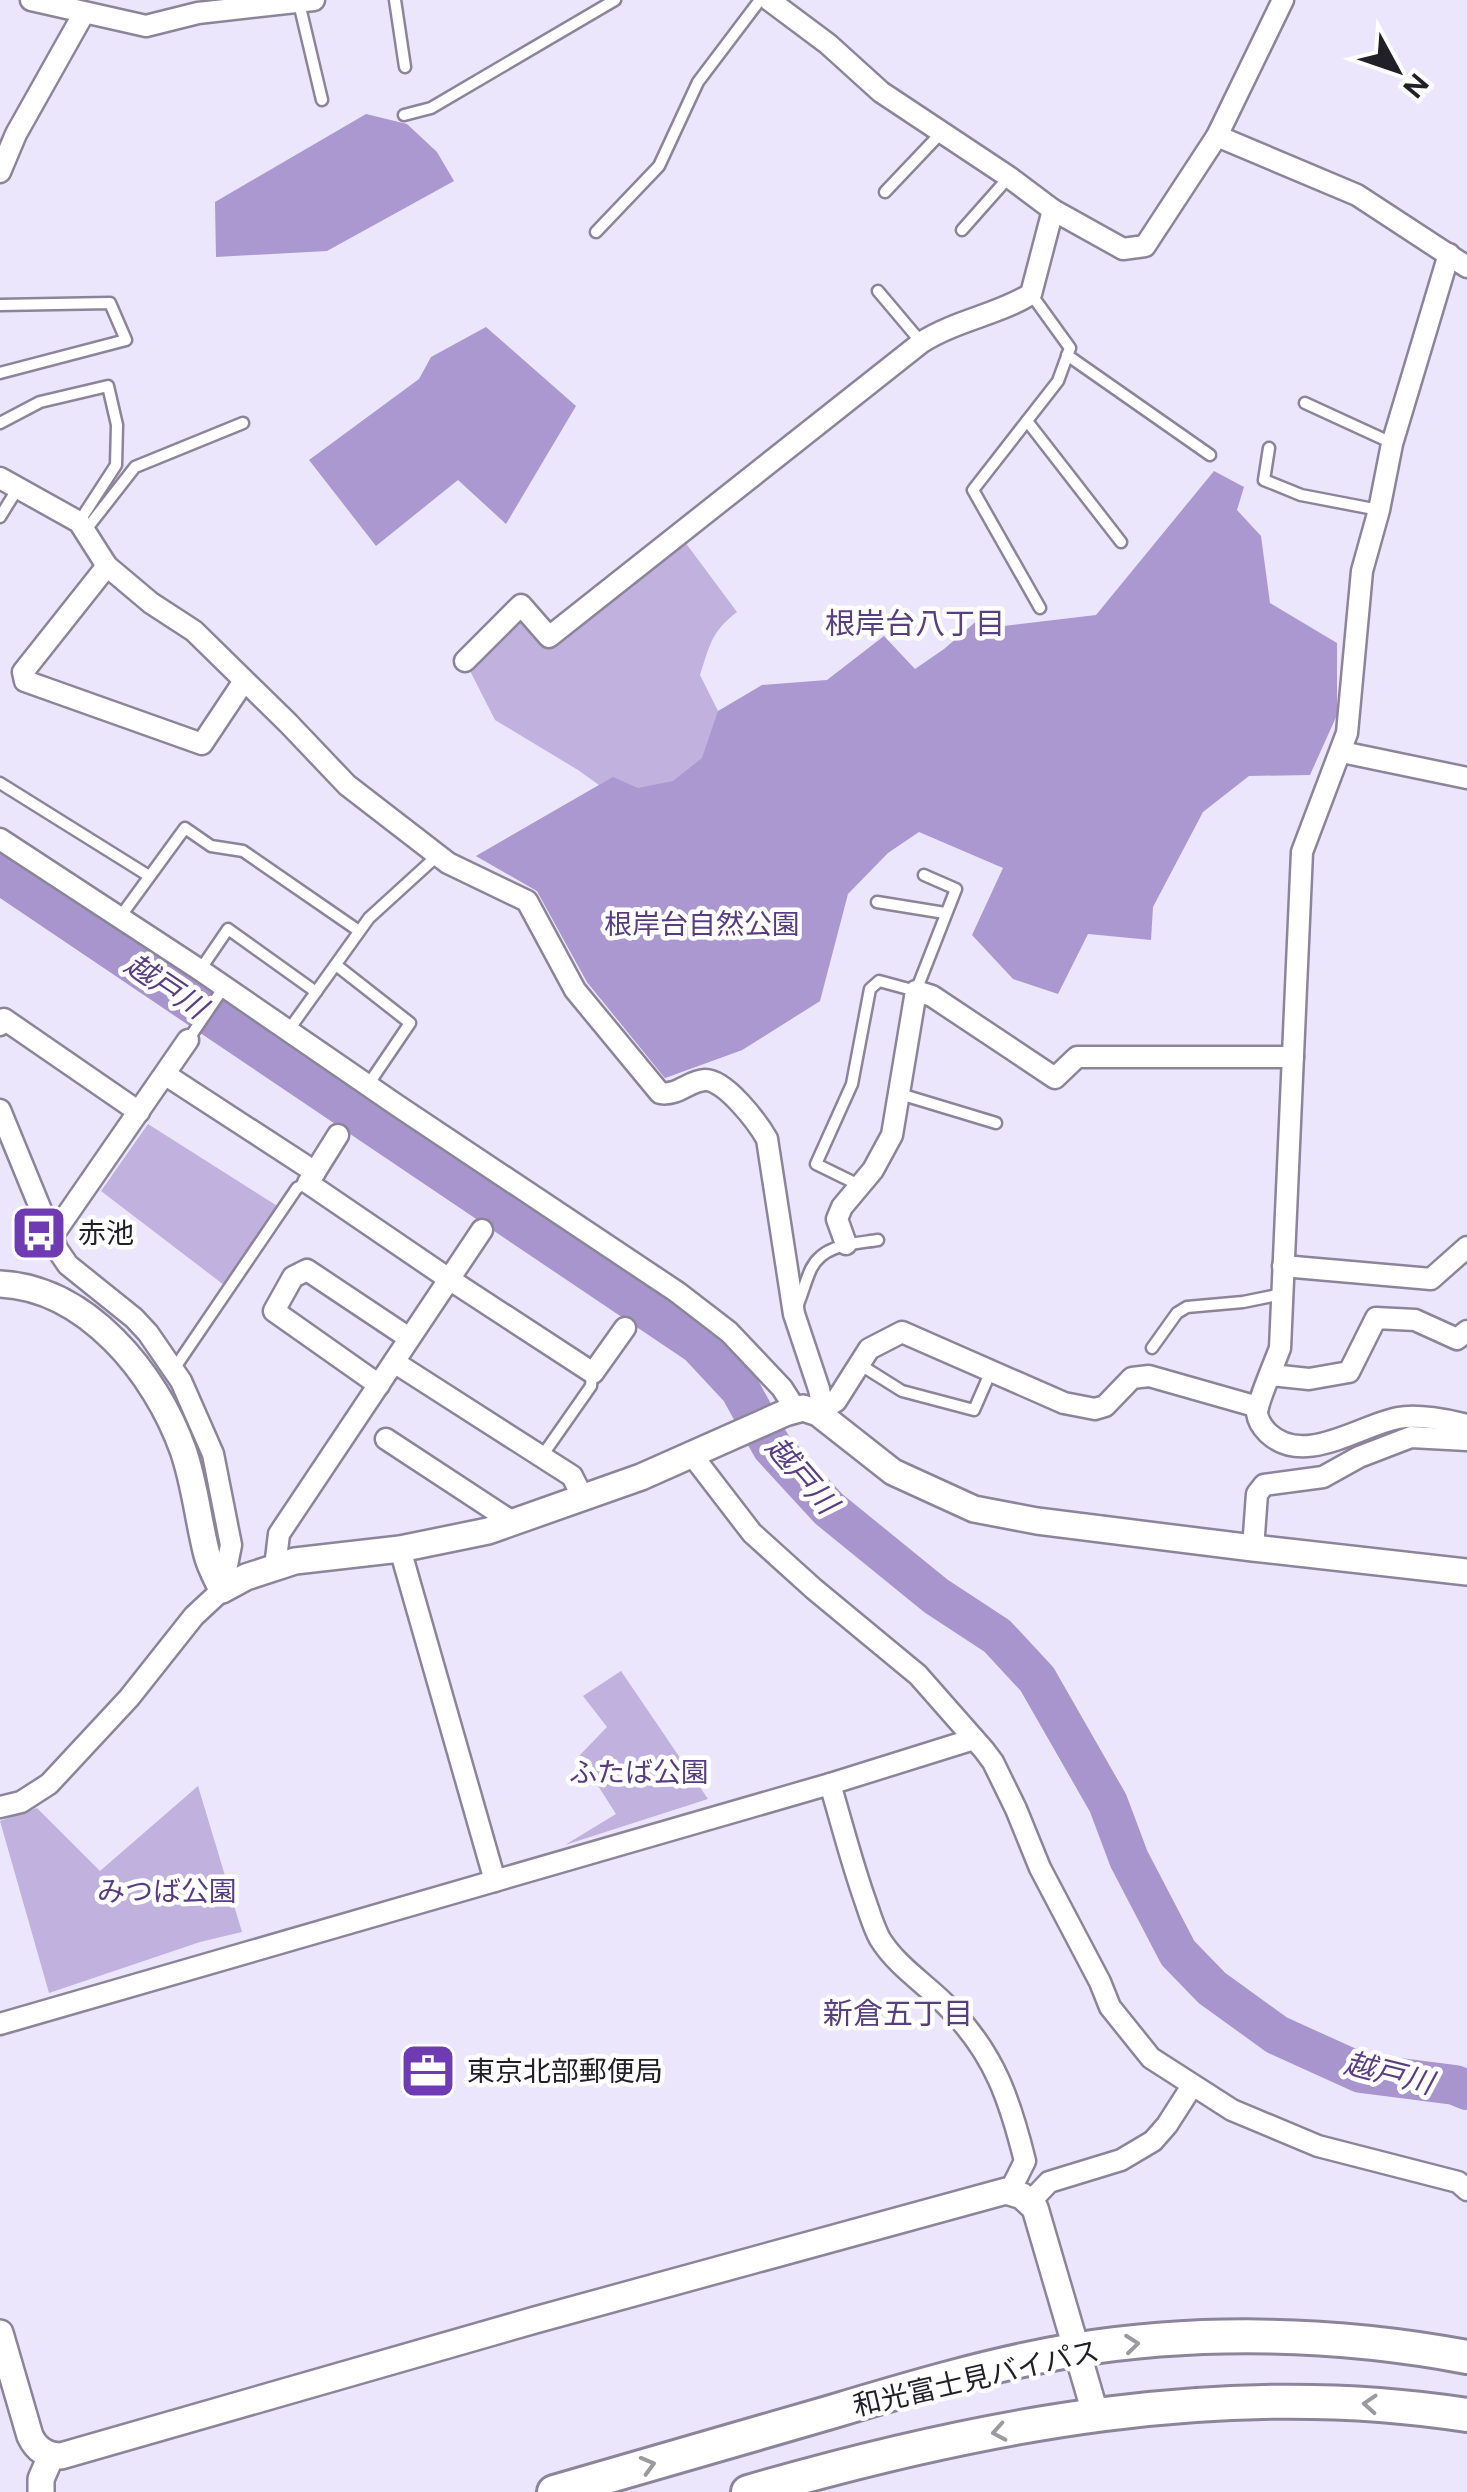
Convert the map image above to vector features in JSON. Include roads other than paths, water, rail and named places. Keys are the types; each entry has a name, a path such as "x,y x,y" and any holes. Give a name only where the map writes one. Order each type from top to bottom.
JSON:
{"highway":[{"name":"和光富士見バイパス","path":"554,2492 930,2384 1075,2350 1196,2338 1281,2338 1365,2343 1467,2358"},
{"name":"和光富士見バイパス","path":"748,2492 946,2442 1162,2408 1304,2400 1467,2415"}],"street":[{"path":"31,0 146,26 198,7 307,2"},
{"path":"769,0 828,44 881,92 1054,210 1123,249 1145,246 1217,136 1283,0"},
{"path":"0,172 16,134 84,13"},
{"path":"1217,136 1357,196 1467,267"},
{"path":"464,661 520,605 550,636 922,342 942,329 1032,294 1054,210"},
{"path":"1449,254 1392,444 1362,571 1347,733 1302,852 1280,1348 1257,1418 1277,1440 1292,1447 1310,1447 1402,1417 1467,1425"},
{"path":"0,1807 20,1802 49,1784 129,1698 194,1616 222,1590 246,1577 295,1561 400,1549 488,1532 822,1404 794,1314 767,1138 758,1124 721,1084 705,1080 670,1095 660,1093 575,990 527,901 448,863 347,786 194,631 150,603 107,566 82,527 9,483"},
{"path":"107,566 22,672 25,681 202,744 244,682"},
{"path":"1342,752 1467,778"},
{"path":"0,839 677,1292 729,1332 800,1412 893,1472 974,1509 1037,1521 1467,1572"},
{"path":"846,1244 837,1218 873,1170 892,1135 916,990 932,996 1055,1078 1077,1057 1292,1057"},
{"path":"0,1025 4,1019 140,1112"},
{"path":"51,1238 193,1033"},
{"path":"166,1074 449,1279 592,1373 625,1328"},
{"path":"0,1110 51,1238 68,1266 134,1318 174,1368 202,1425 213,1454 231,1545 222,1590"},
{"path":"311,1177 338,1135"},
{"path":"276,1566 279,1534 482,1230"},
{"path":"1283,1266 1431,1279 1467,1247"},
{"path":"378,1385 274,1311 293,1277 307,1270 409,1338"},
{"path":"0,1284 21,1285 49,1295 82,1314 120,1346 148,1379 183,1450 208,1559 222,1590"},
{"path":"1271,1375 1310,1379 1349,1372 1376,1318 1416,1320 1457,1339 1467,1331"},
{"path":"800,1412 836,1400 869,1349 902,1332 1064,1403 1095,1409 1105,1406 1132,1378 1149,1376 1258,1407"},
{"path":"394,1362 572,1476 583,1498"},
{"path":"386,1438 514,1523"},
{"path":"1253,1548 1257,1494 1264,1485 1323,1477 1411,1438 1467,1440"},
{"path":"692,1455 752,1533 918,1675 992,1762 1110,2007 1151,2058 1232,2110 1318,2146 1458,2182 1467,2190"},
{"path":"400,1549 495,1881"},
{"path":"0,2024 974,1739"},
{"path":"830,1784 856,1876 880,1940 973,2034 1003,2087 1025,2161 1020,2196"},
{"path":"0,2333 30,2436 40,2450 51,2456 70,2454 993,2193 1020,2196 1049,2182 1121,2160 1143,2148 1167,2124 1192,2086"},
{"path":"1020,2196 1035,2208 1096,2416"},
{"path":"41,2492 41,2479 51,2456"}],"lane":[{"path":"395,0 406,67"},
{"path":"404,115 431,108 615,0"},
{"path":"596,232 659,166 698,82 760,0"},
{"path":"307,2 322,100"},
{"path":"885,192 941,132"},
{"path":"962,230 1008,177"},
{"path":"878,291 922,342"},
{"path":"1032,294 1070,348 1058,381 973,490 1040,608"},
{"path":"0,305 110,303 126,340 0,374"},
{"path":"1067,355 1210,454"},
{"path":"0,423 40,402 108,386 118,425 116,465 82,527"},
{"path":"1305,403 1392,444"},
{"path":"1027,421 1121,542"},
{"path":"82,527 134,467 243,422"},
{"path":"1269,448 1264,480 1300,495 1378,510"},
{"path":"0,518 9,483"},
{"path":"0,782 149,876"},
{"path":"119,918 185,828 211,846 243,851 359,931"},
{"path":"288,1032 368,918 438,855"},
{"path":"859,1185 816,1164 852,1084 870,989 879,981 916,990 956,889 924,874"},
{"path":"876,902 945,913"},
{"path":"200,970 228,929 316,992"},
{"path":"336,965 410,1023 368,1085"},
{"path":"193,1033 222,991"},
{"path":"898,1094 996,1124"},
{"path":"174,1368 297,1188 311,1177"},
{"path":"794,1314 812,1266 824,1252 846,1244 878,1240"},
{"path":"1152,1348 1177,1312 1282,1294"},
{"path":"859,1364 902,1391 974,1410 991,1370"},
{"path":"542,1457 591,1386 592,1373"}],"waterway":[{"name":"越戸川","path":"0,874 699,1345 740,1389 772,1447 829,1509 936,1596 997,1636 1037,1679 1108,1803 1129,1859 1178,1953 1212,1988 1277,2035 1361,2073 1455,2085 1467,2090"}],"place":[{"name":"赤池","path":"39,1233"},
{"name":"東京北部郵便局","path":"428,2071"}],"district":[{"name":"根岸台八丁目","path":"915,623"},
{"name":"新倉五丁目","path":"898,2013"}],"park label":[{"name":"根岸台自然公園","path":"702,924"},
{"name":"ふたば公園","path":"639,1772"},
{"name":"みつば公園","path":"167,1891"}]}
